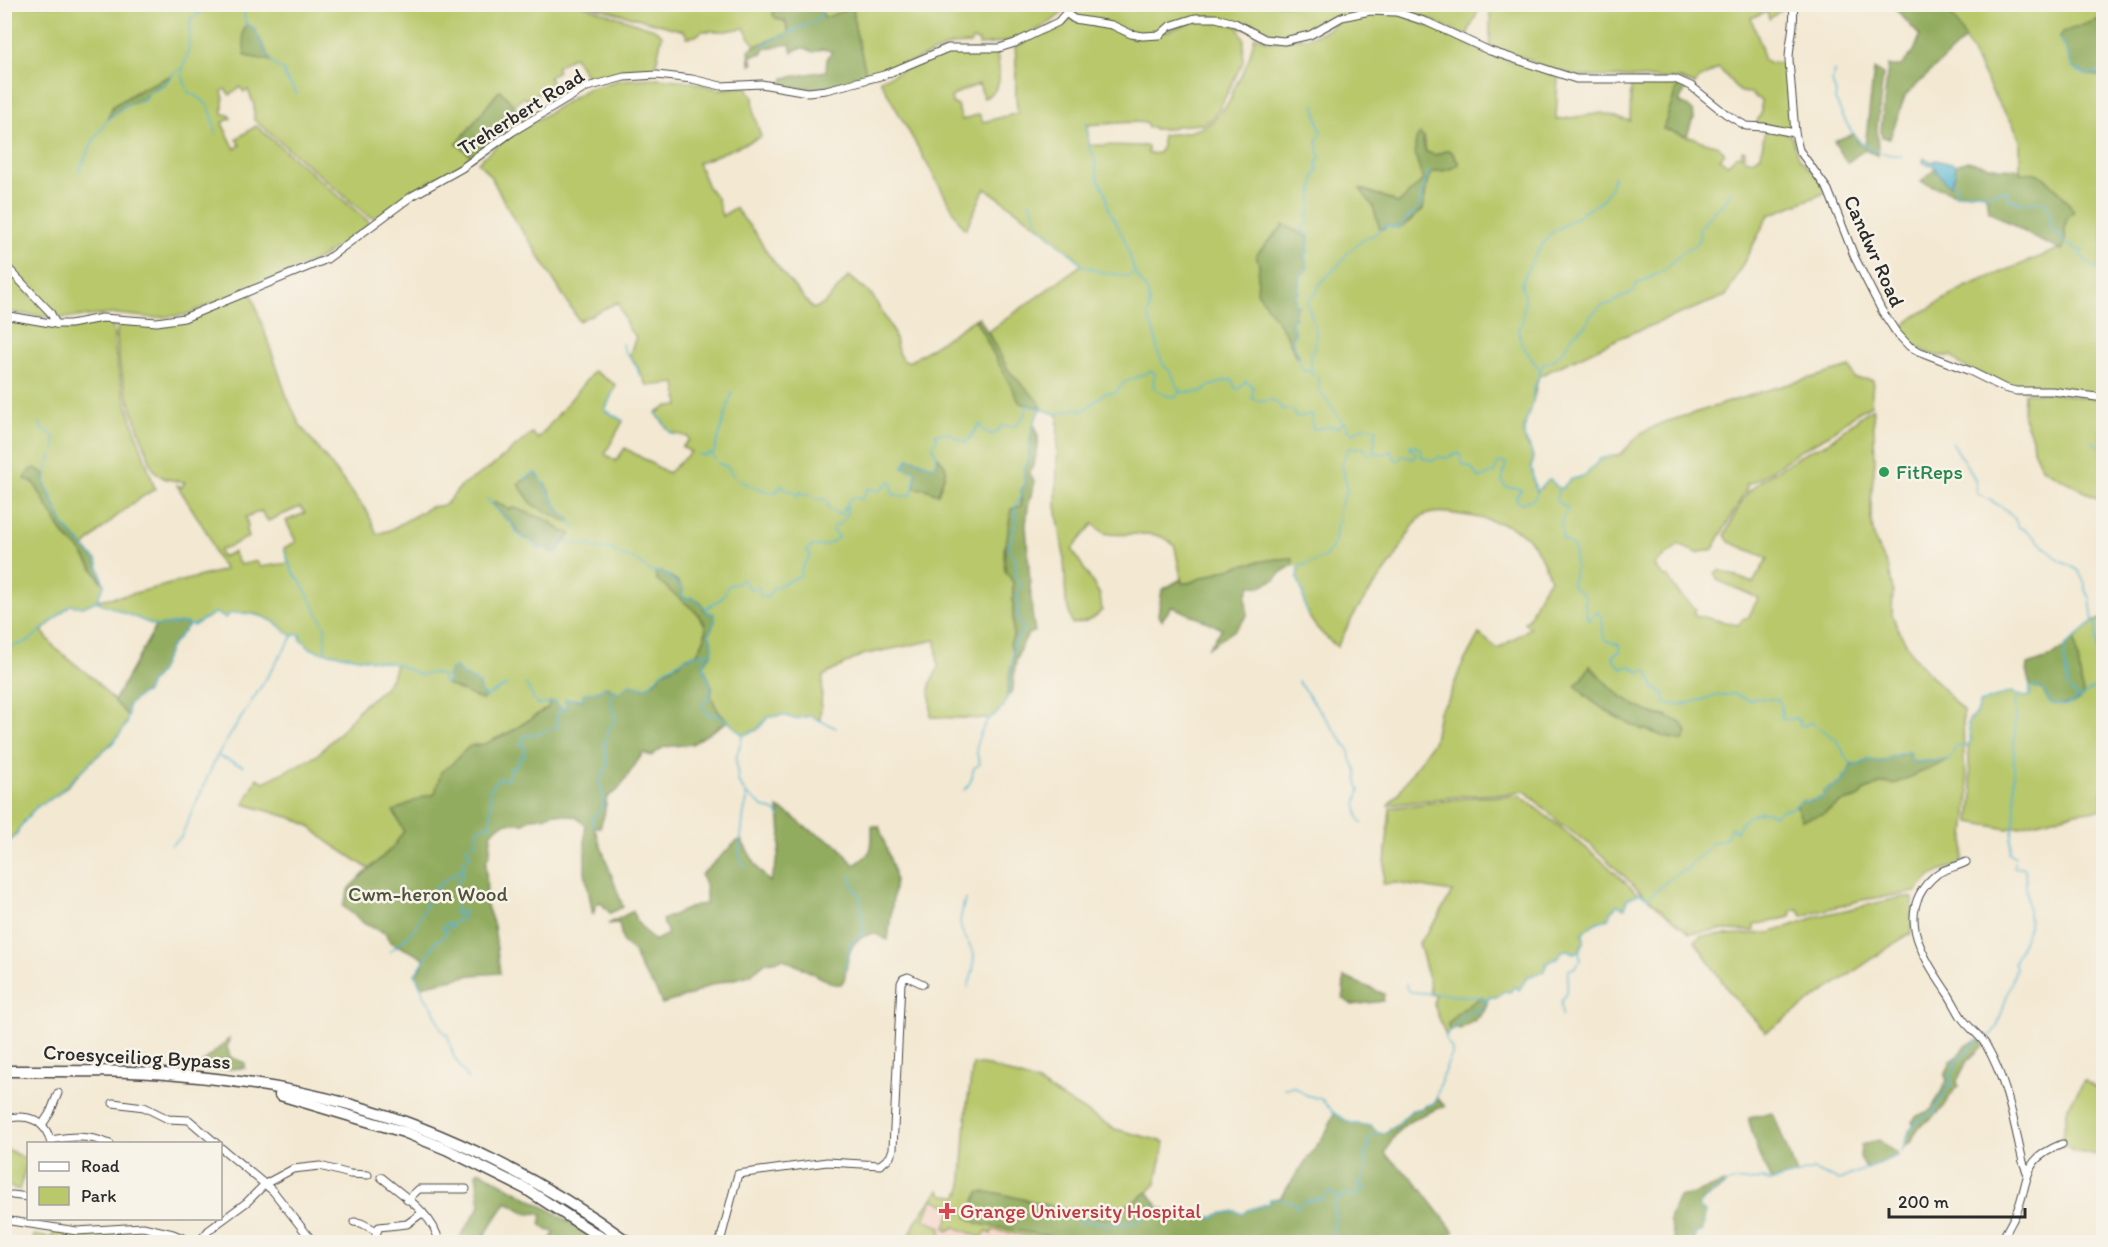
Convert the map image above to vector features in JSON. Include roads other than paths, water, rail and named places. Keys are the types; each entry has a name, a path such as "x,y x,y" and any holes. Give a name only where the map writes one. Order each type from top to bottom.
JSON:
{"highway":[{"name":"Croesyceiliog Bypass","path":"4,1071 175,1075 252,1084 354,1105 412,1125 469,1149 580,1209 628,1242"},
{"name":"Croesyceiliog Bypass","path":"4,1076 69,1076 228,1086 274,1094 307,1103 404,1132 456,1154 526,1189 608,1242"}],"street":[{"name":"Treherbert Road","path":"4,315 56,324 70,324 102,318 157,322 184,318 315,264 343,248 412,196 462,168 513,132 598,82 624,77 657,75 692,79 721,86 761,84 808,92 826,90 884,75 948,48 999,48 1015,43 1058,22 1074,4"},
{"name":"Candwr Road","path":"1793,4 1795,19 1789,47 1789,60 1795,133 1799,150 1828,190 1855,258 1889,324 1910,346 2016,391 2052,391 2103,398"},
{"path":"1066,14 1074,19 1112,25 1131,34 1143,36 1160,35 1170,26 1195,18 1216,18 1235,23 1265,39 1284,41 1310,35 1342,17 1370,11 1396,12 1427,22 1490,51 1576,79 1675,79 1691,86 1726,114 1746,126 1795,133"},
{"path":"4,264 50,312 56,324"},
{"path":"1966,862 1936,874 1918,897 1915,902 1915,935 1957,1011 1983,1041 1994,1061 2009,1100 2022,1162 2027,1172"},
{"path":"720,1242 738,1174 818,1162 880,1165 890,1157 893,1149 901,983 908,977 923,984"},
{"path":"42,1125 58,1093"},
{"path":"113,1103 144,1107 168,1119 189,1120 216,1142"},
{"path":"4,1119 19,1116 36,1121 42,1125 51,1142 76,1136 88,1136 107,1142"},
{"path":"2001,1242 2020,1203 2027,1172 2045,1152 2061,1144"},
{"path":"222,1149 278,1197 313,1242"},
{"path":"199,1242 209,1230 247,1202 265,1184 292,1169 320,1166 350,1174 368,1175"},
{"path":"381,1177 434,1226 439,1242"},
{"path":"407,1200 419,1189 466,1189"},
{"path":"454,1189 459,1199"},
{"path":"12,1195 27,1197"},
{"path":"376,1242 379,1227 407,1224 422,1213"},
{"path":"4,1220 41,1221 76,1231 143,1227 192,1242"},
{"path":"354,1222 377,1231"},
{"path":"169,1242 172,1234"}],"water":[{"path":"1924,158 1931,162 1936,160 1956,165 1950,186 1936,168 1923,162"}],"waterway":[{"path":"79,171 92,143 107,120 124,106 143,100 149,92 165,84 183,67 188,54 191,18 199,14 207,4"},
{"path":"242,4 246,24 254,28 269,58 284,71 285,77 297,94"},
{"path":"763,45 819,19 822,12 818,4"},
{"path":"2059,38 2073,68 2086,75 2104,72"},
{"path":"183,67 182,75 188,92 202,100 210,109 216,135"},
{"path":"1834,71 1832,82 1836,94 1835,99 1852,133 1866,146 1876,151 1902,156"},
{"path":"1310,371 1305,372 1299,363 1299,356 1292,339 1295,334 1291,321 1296,318 1294,313 1298,306 1295,304 1296,293 1299,293 1299,279 1308,267 1304,254 1307,254 1309,248 1306,247 1309,244 1309,234 1302,231 1309,222 1307,216 1310,213 1315,175 1318,171 1316,165 1320,158 1317,141 1321,133 1314,103"},
{"path":"1086,121 1089,148 1094,156 1098,179 1106,193 1108,208 1125,240 1135,273 1147,291 1150,302 1148,315 1157,342 1157,350 1180,391"},
{"path":"1343,423 1319,392 1318,377 1312,375 1310,353 1315,349 1316,332 1307,302 1347,253 1383,227 1402,226 1405,220 1420,208 1429,171"},
{"path":"1539,369 1521,343 1518,327 1522,324 1525,298 1521,284 1533,258 1550,234 1601,201 1610,189 1614,176"},
{"path":"1952,182 1956,185 1956,194 1978,192 1986,195 2004,190 2009,193 2008,198 2017,202 2045,202 2051,216 2052,231 2059,233 2065,244 2072,246 2073,249 2084,250 2080,255 2093,267 2104,272"},
{"path":"1536,490 1531,468 1533,462 1530,447 1524,437 1533,392 1543,364 1557,357 1574,335 1587,325 1590,316 1602,305 1609,304 1632,292 1637,284 1663,271 1686,249 1696,245 1700,235 1699,228 1725,202 1730,191"},
{"path":"1029,201 1041,228 1081,265 1127,277 1133,273"},
{"path":"622,344 639,375"},
{"path":"526,684 537,705 556,702 560,709 566,708 565,699 583,699 583,694 600,690 605,686 619,693 630,684 646,688 669,667 685,658 689,659 693,654 712,653 713,647 709,634 715,621 714,614 706,612 705,609 722,598 729,585 743,580 749,589 759,587 760,596 767,598 773,588 800,576 802,567 811,555 807,551 809,548 822,546 839,537 832,531 833,527 843,520 847,502 853,497 862,499 868,488 879,491 890,481 892,493 902,496 912,494 916,471 903,467 909,458 934,467 937,459 933,445 937,438 935,434 948,433 966,443 980,424 984,431 993,435 1002,426 1015,426 1025,415 1027,405 1058,414 1076,408 1083,411 1105,393 1116,393 1118,388 1126,382 1150,371 1155,373 1153,386 1155,389 1172,397 1176,397 1180,392 1203,392 1208,387 1229,380 1232,380 1235,388 1239,389 1246,381 1253,387 1252,398 1255,400 1273,401 1283,410 1293,410 1296,417 1312,414 1312,428 1333,426 1336,429 1346,423 1347,430 1353,433 1365,426 1377,429 1373,452 1384,454 1391,451 1396,460 1403,456 1413,459 1417,454 1410,448 1411,445 1421,449 1422,457 1433,461 1439,457 1447,458 1459,453 1463,465 1472,468 1481,478 1495,472 1499,462 1506,463 1502,481 1506,487 1521,490 1516,496 1518,502 1521,503 1534,499 1540,487 1550,479 1558,488 1557,502 1568,508 1561,522 1562,539 1574,547 1575,567 1572,586 1585,596 1585,612 1588,618 1590,620 1596,612 1602,618 1605,640 1619,645 1620,652 1614,654 1613,658 1621,668 1630,666 1641,673 1648,671 1654,689 1664,693 1665,704 1683,705 1715,696 1735,694 1750,701 1756,698 1779,700 1782,710 1781,718 1787,720 1794,718 1800,721 1799,725 1804,726 1811,722 1836,740 1848,760 1857,766 1868,760 1881,763 1901,753 1910,752 1913,762 1949,760 1956,746 1964,747 1970,744 1969,724 1977,713 1980,703 2011,692 2023,697 2030,696 2030,686 2045,692 2049,702 2066,706 2095,689 2104,677"},
{"path":"613,392 605,410 623,421"},
{"path":"713,455 732,393"},
{"path":"964,790 970,783 974,768 980,764 977,746 982,730 988,719 1004,706 1009,692 1014,643 1023,630 1017,614 1019,605 1016,597 1021,588 1019,580 1015,578 1015,562 1008,548 1016,520 1015,507 1025,484 1024,473 1033,426 1041,410"},
{"path":"656,413 674,435"},
{"path":"39,422 42,430 51,433 55,440 55,450 48,463 45,483 64,526 97,561 104,585 96,601"},
{"path":"1952,442 1975,479 1977,493 2001,506 2011,514 2018,527 2025,529 2059,560 2078,570 2090,597 2093,622 2096,622 2098,671"},
{"path":"2092,442 2104,449"},
{"path":"1307,614 1297,578 1299,566 1315,562 1327,554 1334,543 1336,526 1340,521 1338,516 1340,506 1347,489 1342,464 1348,448 1364,448 1365,453 1369,455 1373,452"},
{"path":"699,454 704,456 710,453 715,459"},
{"path":"1558,488 1562,488 1570,480 1586,475 1600,459 1613,456"},
{"path":"717,463 728,467 735,477 753,487 772,493 779,490 780,485 784,486 785,490 793,491 797,497 801,491 803,495 812,495 818,500 824,499 829,509 840,515 846,506"},
{"path":"524,479 535,473 538,474 559,510 575,527"},
{"path":"487,499 511,523 517,533 524,539 532,540 538,549 546,548 555,554 564,541 582,543 595,549 613,549 615,553 636,560 650,571 666,574 683,589 682,596 687,599 692,597 704,607"},
{"path":"285,552 293,573 300,581 325,626 325,651"},
{"path":"4,649 29,641 70,605 83,607 96,601 156,626 185,623 193,626 216,613 225,618 231,613 255,615 273,621 293,636 301,635 301,640 308,647 317,651 397,664 420,675 433,673 441,675 446,684 449,681 447,676 451,669 456,667 462,675 480,684 481,693 485,697 507,685"},
{"path":"2080,699 2068,688 2064,651 2065,647 2092,623"},
{"path":"4,847 16,836 37,806 54,797 112,744 127,724 128,706 140,695 146,693 151,682 159,673 170,648 189,625"},
{"path":"171,845 181,837 217,756 293,636"},
{"path":"708,656 703,664 711,688 709,699 702,704 708,716 716,714 728,721 743,735 736,758 738,781 746,794 747,801 739,855 745,867"},
{"path":"1298,681 1349,750 1357,772 1360,790 1356,803 1362,824"},
{"path":"594,827 592,819 604,805 603,793 599,784 608,764 604,744 611,725 616,720 611,695 616,692"},
{"path":"2015,857 2009,852 2015,812 2014,753 2017,694"},
{"path":"468,1079 453,1055 448,1036 441,1029 415,974 436,941 440,940 447,931 442,928 447,923 451,928 455,920 461,920 464,911 457,915 454,913 457,908 455,886 463,874 460,870 465,867 463,861 471,856 465,848 477,843 476,830 485,825 490,826 492,798 489,796 490,789 499,778 505,780 510,776 509,770 517,765 521,756 524,757 525,746 520,744 526,735 535,735 558,727 556,718 560,710"},
{"path":"743,735 757,730 768,717 784,715 794,719 810,716 836,728"},
{"path":"218,756 243,766"},
{"path":"1077,1224 1089,1221 1112,1225 1118,1224 1121,1220 1124,1224 1133,1223 1143,1217 1151,1207 1164,1209 1172,1217 1187,1220 1193,1215 1208,1218 1235,1211 1242,1214 1270,1203 1270,1199 1293,1202 1297,1208 1306,1201 1321,1199 1331,1192 1339,1199 1344,1194 1357,1196 1365,1188 1364,1185 1358,1187 1368,1168 1364,1155 1370,1147 1367,1146 1369,1139 1378,1133 1387,1133 1412,1110 1420,1110 1424,1106 1435,1103 1442,1077 1452,1054 1446,1036 1449,1031 1456,1028 1457,1023 1466,1014 1479,1010 1490,997 1497,997 1504,991 1510,992 1515,986 1519,990 1527,977 1544,971 1547,963 1560,956 1561,951 1568,950 1573,953 1579,951 1584,942 1583,933 1598,922 1609,919 1610,912 1617,905 1625,908 1627,899 1639,893 1648,898 1673,876 1689,868 1691,863 1712,843 1726,839 1731,827 1736,832 1742,822 1757,813 1774,815 1781,810 1792,808 1803,800 1807,802 1824,797 1823,792 1842,782 1843,776 1846,777 1852,766"},
{"path":"747,794 763,807 776,812 780,817"},
{"path":"1984,1037 1991,1035 1997,1027 2016,968 2014,963 2029,927 2025,869 2023,867 2014,868 2014,862"},
{"path":"389,952 413,930 437,887 459,871"},
{"path":"845,971 850,945 864,932 860,896 852,883 851,875"},
{"path":"965,899 960,920 961,929 974,954 973,971 968,987"},
{"path":"1562,1016 1561,1002 1567,993 1568,970 1574,968 1581,960 1579,951"},
{"path":"1406,984 1407,990 1412,992 1481,997 1486,1000"},
{"path":"1901,1152 1914,1125 1937,1111 1936,1105 1944,1096 1945,1089 1952,1084 1949,1076 1956,1069 1954,1063 1979,1040"},
{"path":"1284,1088 1294,1087 1306,1095 1321,1099 1334,1113 1350,1123 1371,1126 1377,1132"},
{"path":"1694,1242 1696,1237 1694,1234 1703,1231 1705,1212 1699,1207 1709,1196 1729,1182 1762,1178 1769,1182 1813,1170 1839,1180 1898,1155"},
{"path":"1328,1242 1335,1223 1334,1203 1339,1199"}],"place":[{"name":"FitReps","path":"1884,472"},
{"name":"Grange University Hospital","path":"947,1211"}],"park label":[{"name":"Cwm-heron Wood","path":"428,894"}]}
